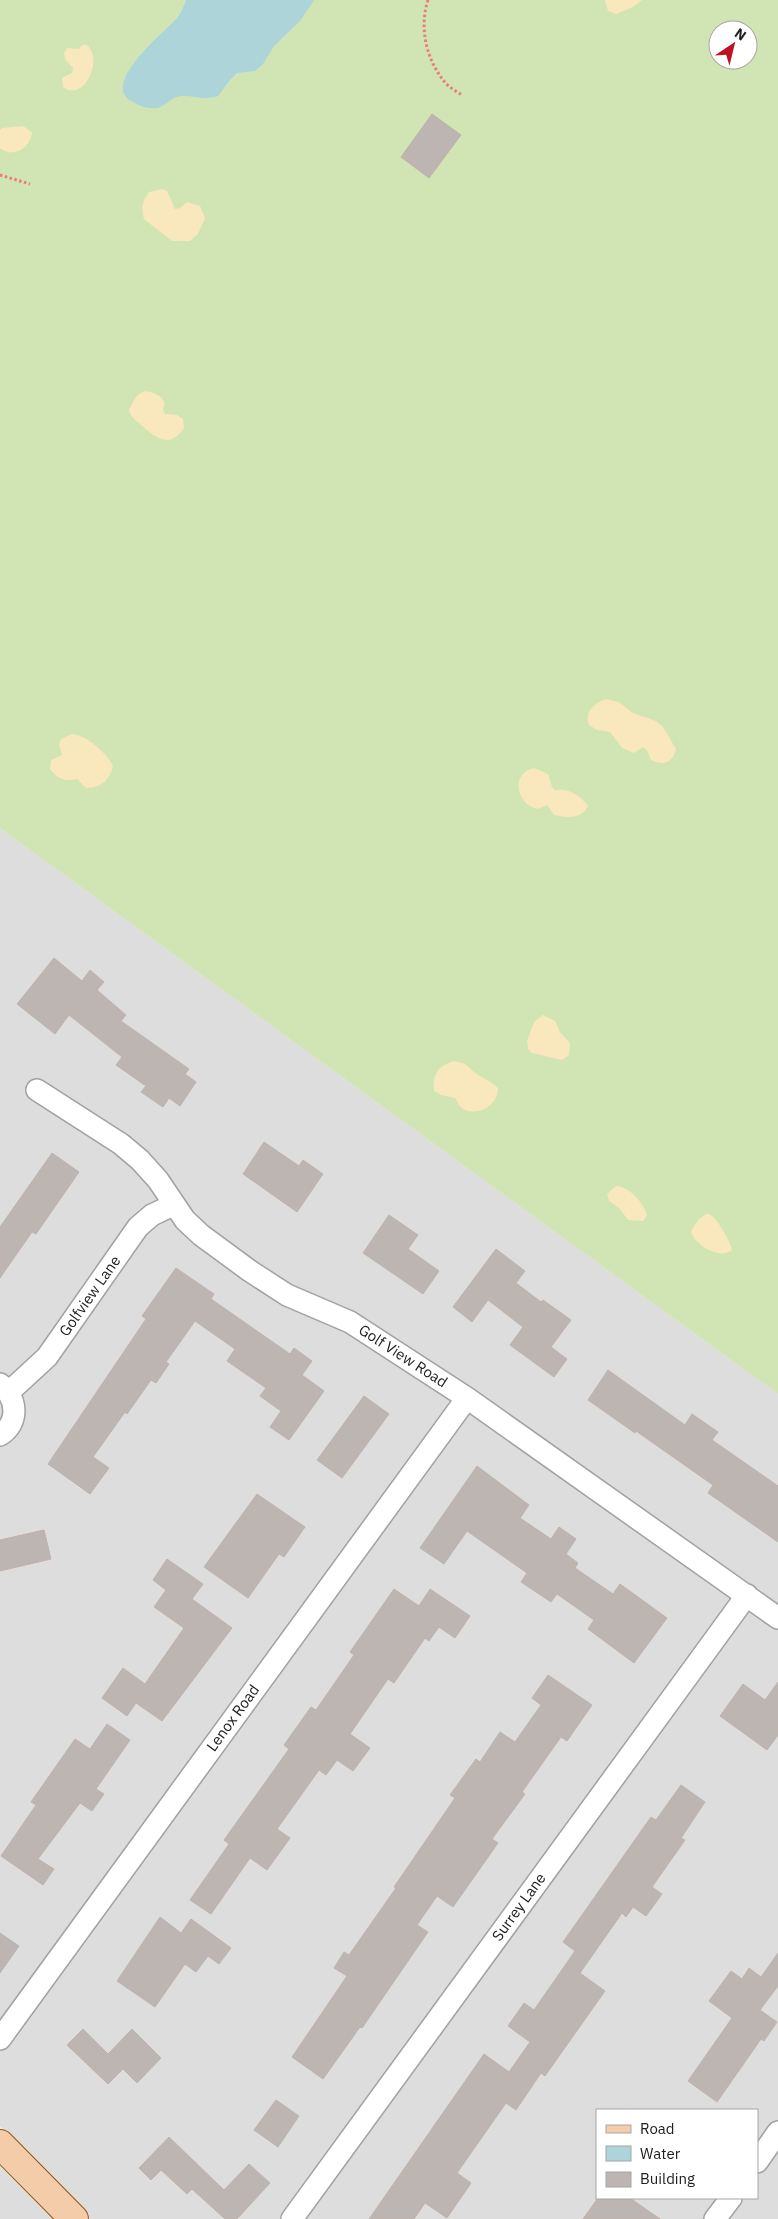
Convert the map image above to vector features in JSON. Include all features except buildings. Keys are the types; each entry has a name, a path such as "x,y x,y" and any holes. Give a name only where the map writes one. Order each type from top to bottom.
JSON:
{"main road":[{"path":"0,2144 74,2219"}],"street":[{"name":"Golf View Road","path":"37,1090 122,1144 158,1180 185,1220 201,1235 250,1271 287,1295 350,1322 467,1398 778,1618"},
{"name":"Golfview Lane","path":"0,1435 10,1425 15,1412 13,1401 4,1388 47,1357 138,1228 152,1215 174,1205"},
{"name":"Lenox Road","path":"0,2038 467,1398"},
{"name":"Surrey Lane","path":"292,2219 747,1595"},
{"path":"758,2161 778,2132"},
{"path":"715,2219 730,2199"}],"path":[{"path":"428,0 424,26 430,56 445,83 462,96"},
{"path":"0,175 30,184"}],"shaded area":[{"path":"0,828 778,1394 778,2219 90,2219 0,2126"},
{"path":"0,2161 58,2219 0,2219"}],"green space":[{"path":"0,0 778,0 778,1394 0,828"}],"sand":[{"path":"605,0 642,0 633,7 616,14 608,11"},
{"path":"82,45 87,45 92,51 92,69 84,84 78,89 71,90 63,87 62,78 72,73 73,68 65,59 64,53 67,48 79,49"},
{"path":"23,126 32,132 31,138 25,147 15,152 5,151 0,148 0,130 2,128"},
{"path":"162,189 167,191 175,209 180,208 187,202 200,206 205,218 198,234 190,241 172,241 144,219 143,205 149,192"},
{"path":"146,391 157,395 163,400 165,403 163,409 165,414 177,415 183,419 184,428 178,435 167,440 157,437 131,415 129,410 137,396"},
{"path":"606,699 619,702 633,713 656,721 663,727 676,749 673,757 667,762 655,762 651,760 647,750 643,747 634,753 622,748 610,732 597,730 589,725 589,712 594,706"},
{"path":"72,734 78,735 95,746 113,766 107,779 96,787 86,788 77,779 62,779 50,769 51,760 62,755 59,744 61,739"},
{"path":"534,768 548,774 552,787 555,790 565,790 574,793 588,806 585,810 574,816 559,816 554,815 547,805 538,809 525,802 521,796 519,782 521,776 526,771"},
{"path":"543,1015 555,1021 560,1032 570,1043 569,1055 562,1060 532,1053 528,1049 527,1041 534,1022"},
{"path":"454,1061 466,1065 498,1088 497,1094 490,1105 480,1111 468,1111 461,1107 455,1098 441,1095 434,1091 434,1080 437,1072 444,1065"},
{"path":"616,1186 631,1192 639,1200 647,1215 643,1221 628,1220 620,1209 609,1201 607,1194"},
{"path":"706,1214 711,1215 718,1223 732,1250 727,1253 715,1252 703,1247 694,1238 691,1233 693,1227"}],"water":[{"path":"186,0 314,0 300,21 274,46 263,64 255,71 237,73 218,96 203,98 181,96 157,108 147,108 131,101 124,93 124,82 129,70 150,45 178,17"}]}
